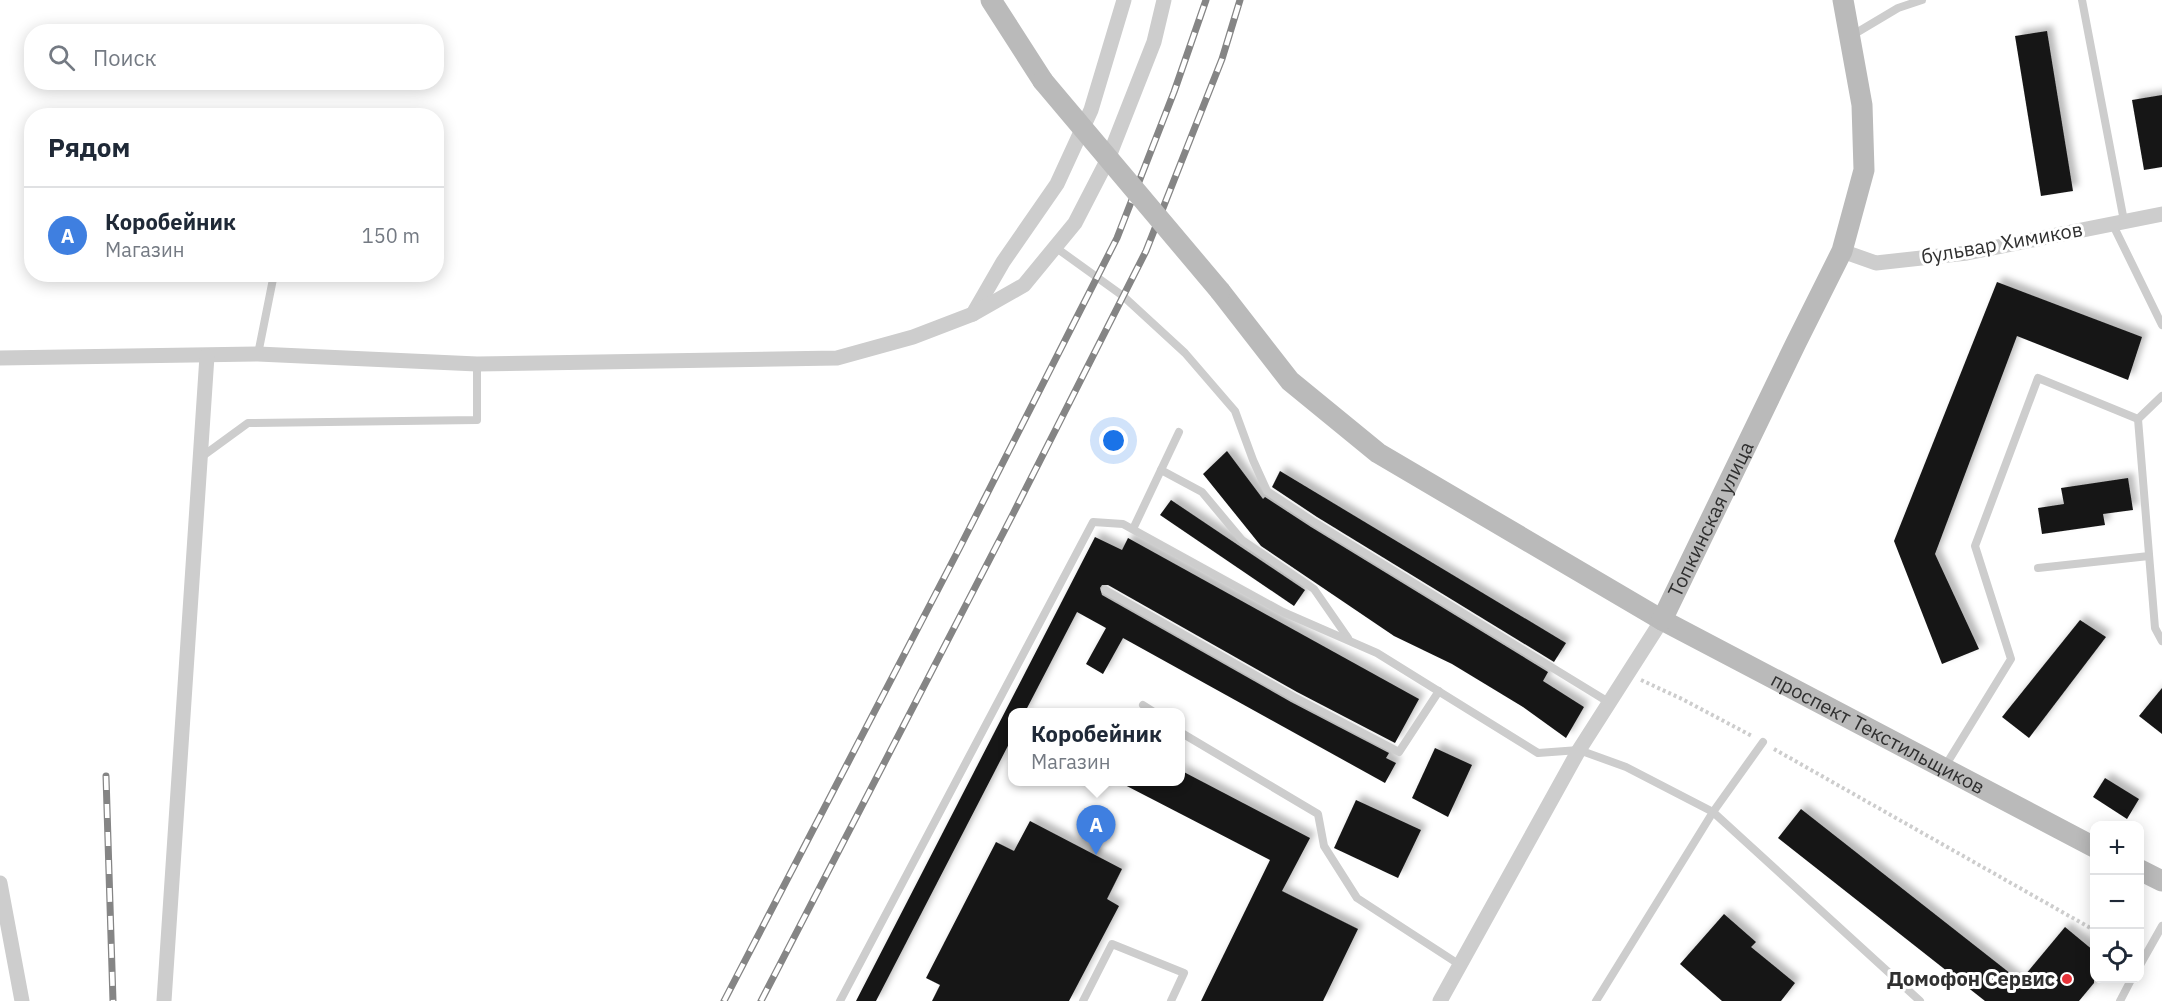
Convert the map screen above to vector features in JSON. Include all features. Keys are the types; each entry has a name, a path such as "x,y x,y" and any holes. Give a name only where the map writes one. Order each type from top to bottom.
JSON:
{"street":[{"name":"проспект Текстильщиков","path":"991,0 1043,81 1220,291 1290,381 1378,453 1662,620 2090,845"},
{"path":"973,314 1003,262 1058,184 1091,110 1124,0"},
{"path":"0,357 258,354 477,364 837,358 913,336 973,314 1024,285 1075,223 1108,159 1154,42 1164,0"},
{"name":"Топкинская улица","path":"1440,1001 1579,750 1662,620 1842,251 1864,170 1862,105 1843,0"},
{"name":"бульвар Химиков","path":"1842,251 1876,263 1967,253 2162,214"},
{"path":"164,1001 207,356"},
{"path":"2144,872 2162,881"},
{"path":"0,884 22,1001"}],"lane":[{"path":"1849,36 1898,8 1922,0"},
{"path":"2082,0 2118,222 2162,326"},
{"path":"1055,247 1123,296 1185,353 1235,411 1267,491 1610,703"},
{"path":"258,354 272,282"},
{"path":"200,458 248,423 477,420 477,364"},
{"path":"1943,769 2011,659 1975,546 2038,378 2138,419"},
{"path":"2138,419 2162,396"},
{"path":"2138,419 2155,628 2162,640"},
{"path":"1133,529 1179,432"},
{"path":"1161,470 1203,492 1242,540 1314,589 1349,640"},
{"path":"840,1001 1093,522 1123,524 1283,612 1377,652 1538,753 1579,750 1626,767 1713,812 1920,1001"},
{"path":"2038,568 2149,556"},
{"path":"1105,590 1294,697 1399,752 1439,691"},
{"path":"1143,705 1148,708"},
{"path":"1185,735 1318,814 1324,846 1357,898 1460,965"},
{"path":"1596,1001 1713,812 1763,742"},
{"path":"2144,957 2162,926"},
{"path":"1083,1001 1112,944 1184,973 1171,1001"},
{"path":"2120,1001 2129,983"}],"path":[{"path":"1629,674 1763,742 2092,929"}],"building":[{"path":"2047,31 2073,191 2041,196 2015,36"},
{"path":"2162,95 2162,167 2144,170 2132,100"},
{"path":"1997,282 2142,337 2128,380 2017,336 1935,554 1979,649 1942,664 1894,541"},
{"path":"1227,451 1263,499 1265,497 1548,672 1543,681 1584,707 1566,738 1523,707 1452,664 1394,636 1261,546 1203,474"},
{"path":"1280,471 1566,643 1554,662 1272,487"},
{"path":"2128,478 2133,510 2103,514 2105,525 2042,534 2038,508 2064,504 2061,488"},
{"path":"1171,500 1305,590 1294,606 1160,515"},
{"path":"1095,537 1122,550 1128,538 1419,699 1395,743 1297,692 1108,585 1102,585 1100,588 1102,595 1291,702 1389,753 1386,758 1396,763 1385,783 1123,638 1103,674 1086,664 1106,628 1077,612 1027,708 1008,708 1008,746 876,1001 856,1001"},
{"path":"2080,620 2106,637 2029,738 2002,717"},
{"path":"2162,688 2162,734 2139,716"},
{"path":"1435,748 1472,765 1448,817 1412,798"},
{"path":"1185,773 1310,838 1282,891 1358,929 1323,1001 1201,1001 1270,860 1127,786 1185,786"},
{"path":"2105,778 2139,799 2127,819 2093,797"},
{"path":"1356,800 1421,830 1398,878 1334,848"},
{"path":"1801,809 2020,981 2065,927 2090,948 2090,983 2094,983 2079,1001 1985,1001 1778,838"},
{"path":"1030,821 1122,869 1107,899 1119,906 1069,1001 932,1001 940,985 926,978 996,842 1014,851"},
{"path":"1724,914 1756,942 1751,947 1795,983 1781,1001 1722,1001 1680,964"}],"railway":[{"path":"724,1001 959,549 1117,238 1174,92 1206,0"},
{"path":"761,1001 1146,251 1222,59 1240,0"},
{"path":"106,776 113,1001"}],"place":[{"name":"Коробейник","path":"1096,855"},
{"name":"Домофон Сервис","path":"2067,979"}]}
